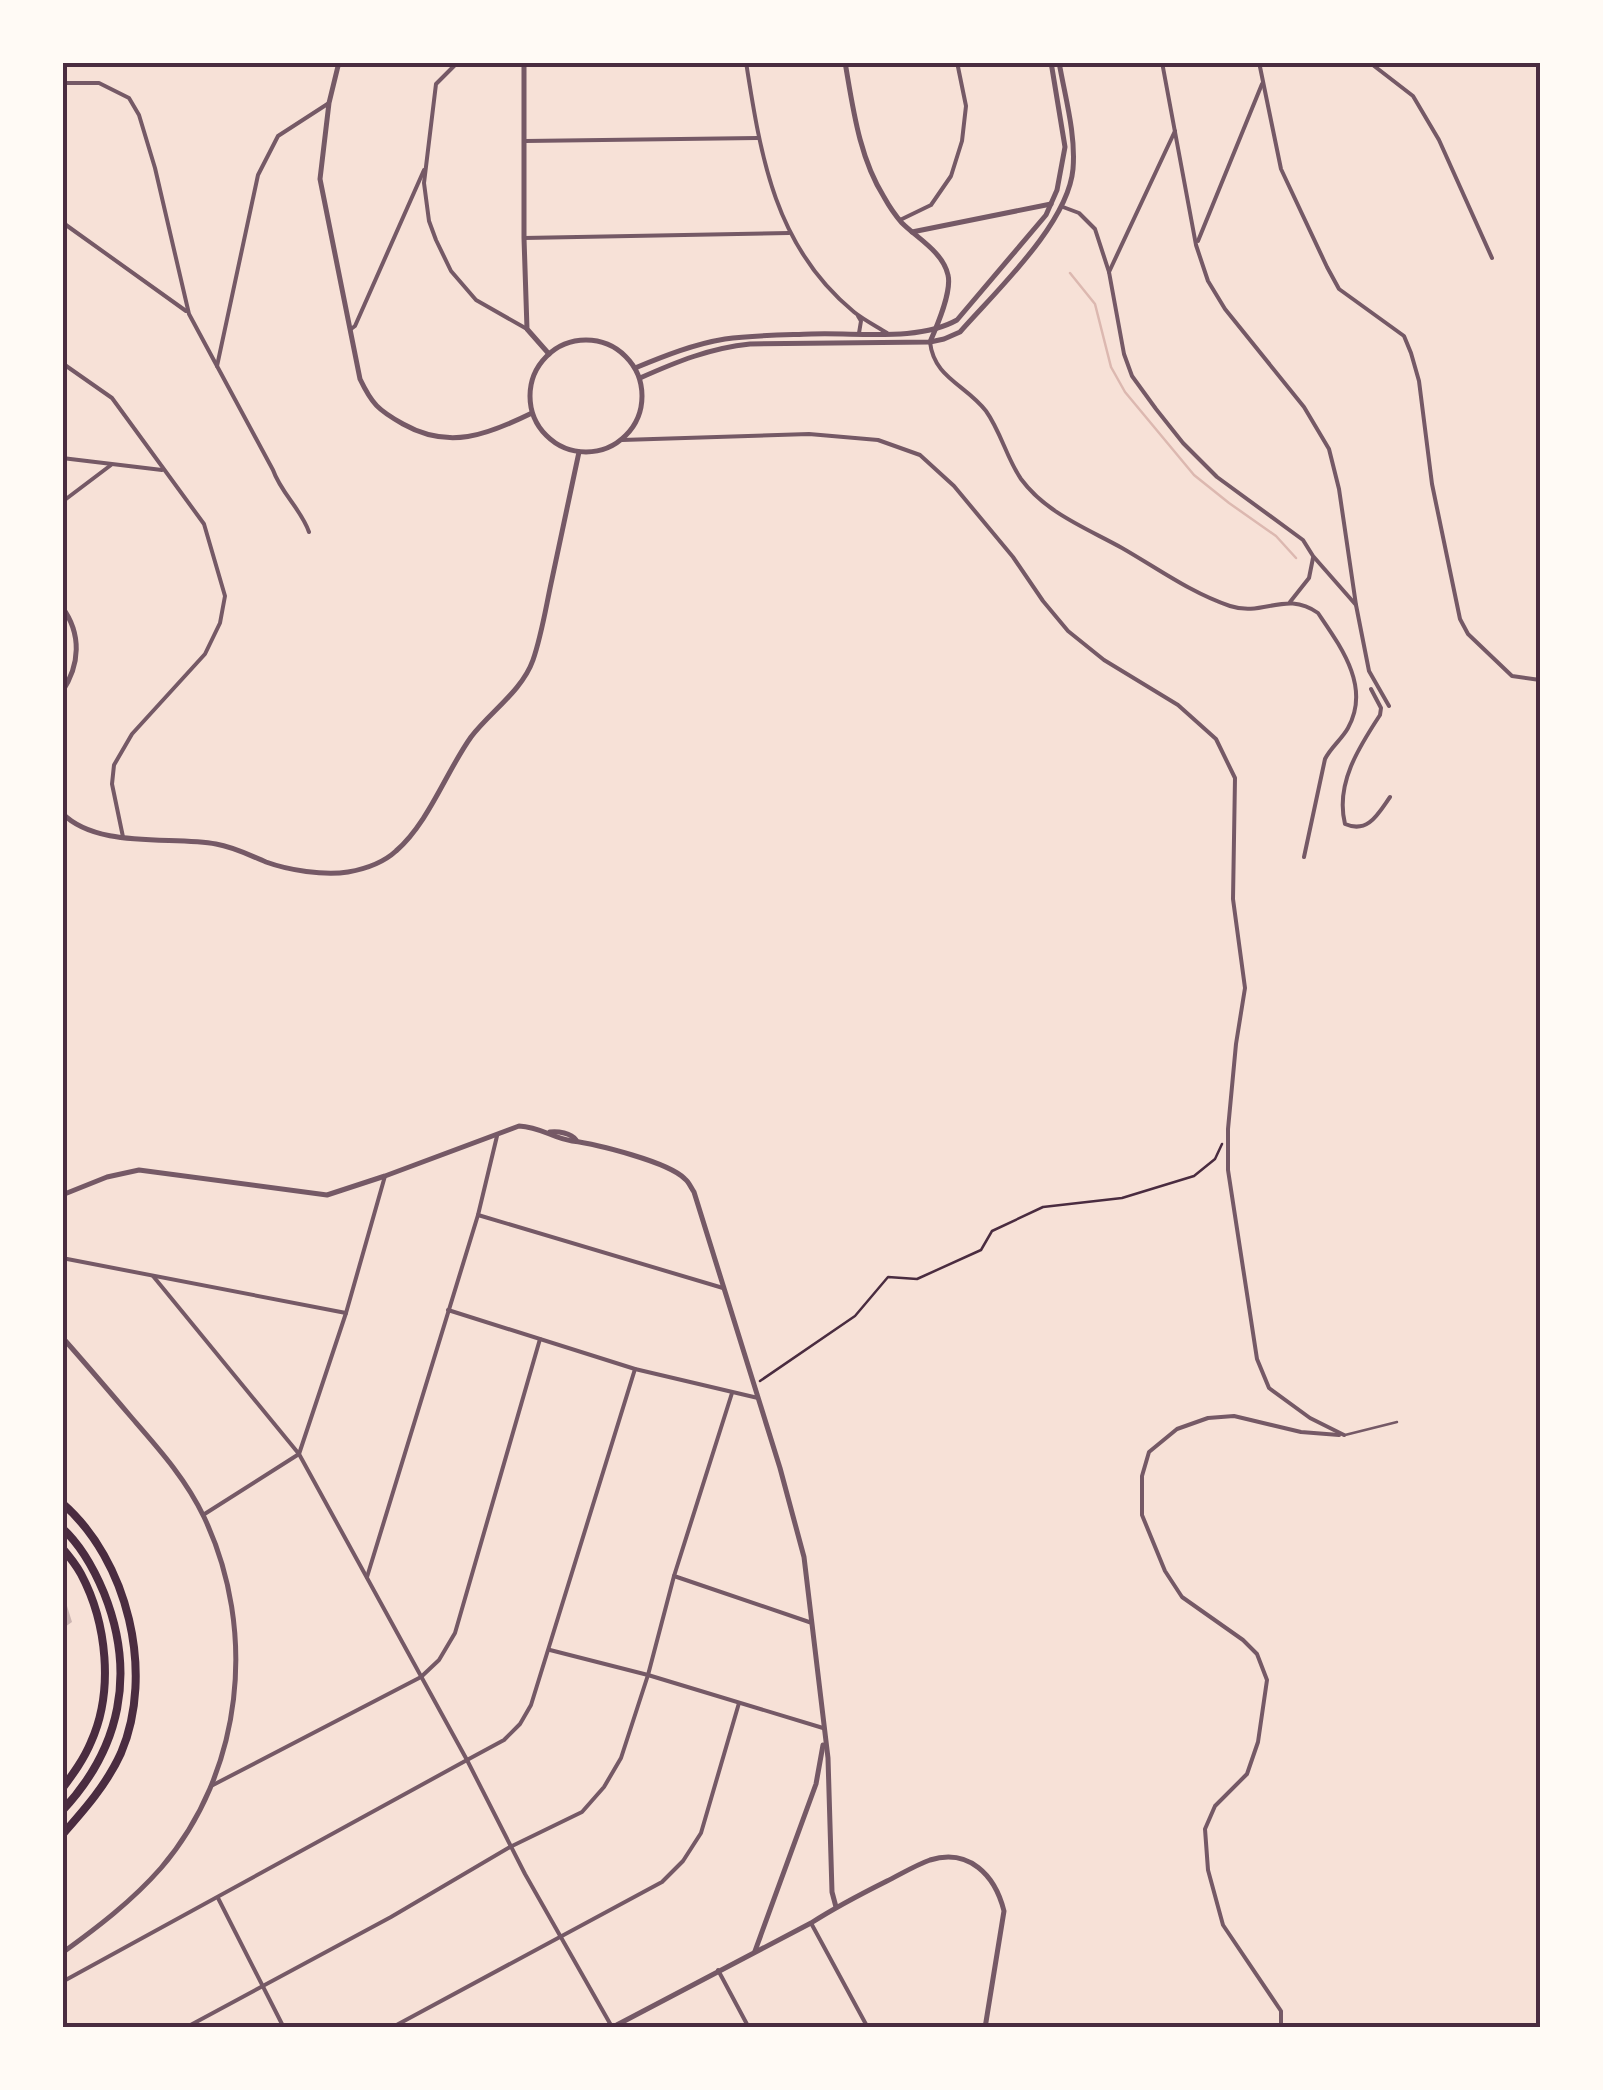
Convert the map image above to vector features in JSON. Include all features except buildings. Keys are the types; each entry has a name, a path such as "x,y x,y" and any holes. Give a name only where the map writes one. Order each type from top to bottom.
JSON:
{"highway":[{"path":"62,1503 106,1554 120,1590 132,1632 136,1697 121,1754 103,1787 62,1835"},
{"path":"62,1528 93,1567 117,1633 121,1658 120,1692 106,1749 90,1777 62,1811"},
{"path":"62,1548 80,1572 94,1605 105,1666 99,1720 91,1742 62,1790"}],"street":[{"path":"339,62 329,102 320,179 360,379 372,403 420,433 449,439 507,426 532,414"},
{"path":"458,62 436,84 426,164 425,201 436,240 452,271 476,300 527,329 549,354"},
{"path":"524,62 527,329"},
{"path":"746,62 758,138 770,185 789,233 816,272 855,312 887,333"},
{"path":"845,62 868,166 900,220 943,261 948,276 930,342 936,366 988,414 1020,478 1050,508 1202,594 1234,608 1262,609 1290,602 1318,612 1355,677 1358,692 1352,720 1325,759 1304,857"},
{"path":"900,220 931,205 951,176 962,141 966,106 957,62"},
{"path":"635,368 673,352 727,339 935,331 958,320 1052,204 1063,170 1065,148 1051,62"},
{"path":"640,378 728,346 930,342 960,332 1026,256 1062,207 1074,154 1059,62"},
{"path":"1162,62 1196,245 1208,281 1304,407 1329,450 1339,489 1356,605 1381,708 1351,765 1344,790 1345,824 1360,828 1371,822 1390,798"},
{"path":"1259,62 1282,170 1339,289 1404,336 1412,353 1432,484 1460,620 1468,634 1512,676 1540,680"},
{"path":"1369,62 1413,96 1439,140 1492,258"},
{"path":"1377,69 1383,62"},
{"path":"62,83 99,83 129,98 139,115 188,314 279,486 309,532"},
{"path":"1196,245 1262,84"},
{"path":"217,366 258,176 278,136 329,102"},
{"path":"1109,272 1175,131"},
{"path":"525,141 758,138"},
{"path":"351,329 426,164"},
{"path":"912,232 1052,204 1080,214 1095,229 1109,272 1124,354 1132,376 1183,443 1216,477 1303,540 1356,605"},
{"path":"62,218 64,227 188,314"},
{"path":"524,238 789,233"},
{"path":"855,312 861,322 859,333"},
{"path":"579,340 596,340 625,355 640,378 642,403 632,430 622,440 594,452 578,452 550,440 539,428 530,403 532,381 549,354 579,340"},
{"path":"62,364 112,398 204,524 225,596 220,623 205,654 132,734 114,765 112,784 122,837"},
{"path":"622,440 809,434 878,440 920,455 954,486 1068,630 1104,660 1178,705 1216,740 1235,778 1233,899 1245,988 1228,1129 1228,1170 1257,1359 1270,1388 1310,1418 1344,1435"},
{"path":"62,813 90,830 171,843 212,843 298,870 345,872 379,863 395,852 411,836 472,736 531,665 578,452"},
{"path":"62,458 165,470"},
{"path":"62,502 111,465"},
{"path":"1290,602 1309,578 1313,556"},
{"path":"62,607 75,629 77,653 74,675 62,692"},
{"path":"1358,692 1374,688"},
{"path":"1374,688 1389,706"},
{"path":"62,1195 107,1177 138,1170 311,1194 341,1192 519,1126 573,1136 685,1178 694,1192 725,1288 807,1572 828,1758 832,1892 836,1906"},
{"path":"367,1577 478,1215 498,1132"},
{"path":"203,1515 299,1454 346,1313 385,1176"},
{"path":"478,1215 725,1288"},
{"path":"62,1258 346,1313"},
{"path":"154,1276 299,1454 468,1760 559,1937 612,2027 929,1860 957,1857 984,1872 993,1882 1004,1920 984,2028"},
{"path":"448,1310 635,1369 758,1398"},
{"path":"62,1337 177,1470 217,1548 236,1635 231,1725 213,1785 159,1870 126,1904 62,1952"},
{"path":"213,1785 421,1678 439,1660 455,1633 540,1340"},
{"path":"62,1982 504,1740 520,1724 550,1650 635,1369"},
{"path":"185,2028 391,1918 510,1847 582,1812 604,1788 620,1758 648,1675 674,1576 732,1393"},
{"path":"1281,2028 1281,2011 1223,1925 1208,1870 1205,1829 1216,1806 1247,1774 1258,1742 1267,1680 1258,1654 1182,1598 1165,1571 1142,1515 1142,1476 1148,1452 1177,1428 1208,1418 1234,1416 1301,1432 1344,1435"},
{"path":"674,1576 813,1623"},
{"path":"550,1650 823,1728"},
{"path":"391,2028 662,1882 683,1861 701,1833 739,1703"},
{"path":"755,1951 816,1784 824,1737"},
{"path":"218,1898 284,2028"},
{"path":"811,1923 868,2028"},
{"path":"718,1970 749,2028"}],"lane":[{"path":"1344,1435 1397,1422"}],"path":[{"path":"754,1384 855,1316 888,1278 917,1279 933,1272 981,1250 992,1231 1044,1207 1122,1198 1194,1176 1215,1158 1228,1129"}],"waterway":[{"path":"1070,273 1095,304 1111,367 1125,392 1194,475 1276,536 1296,558"}]}
